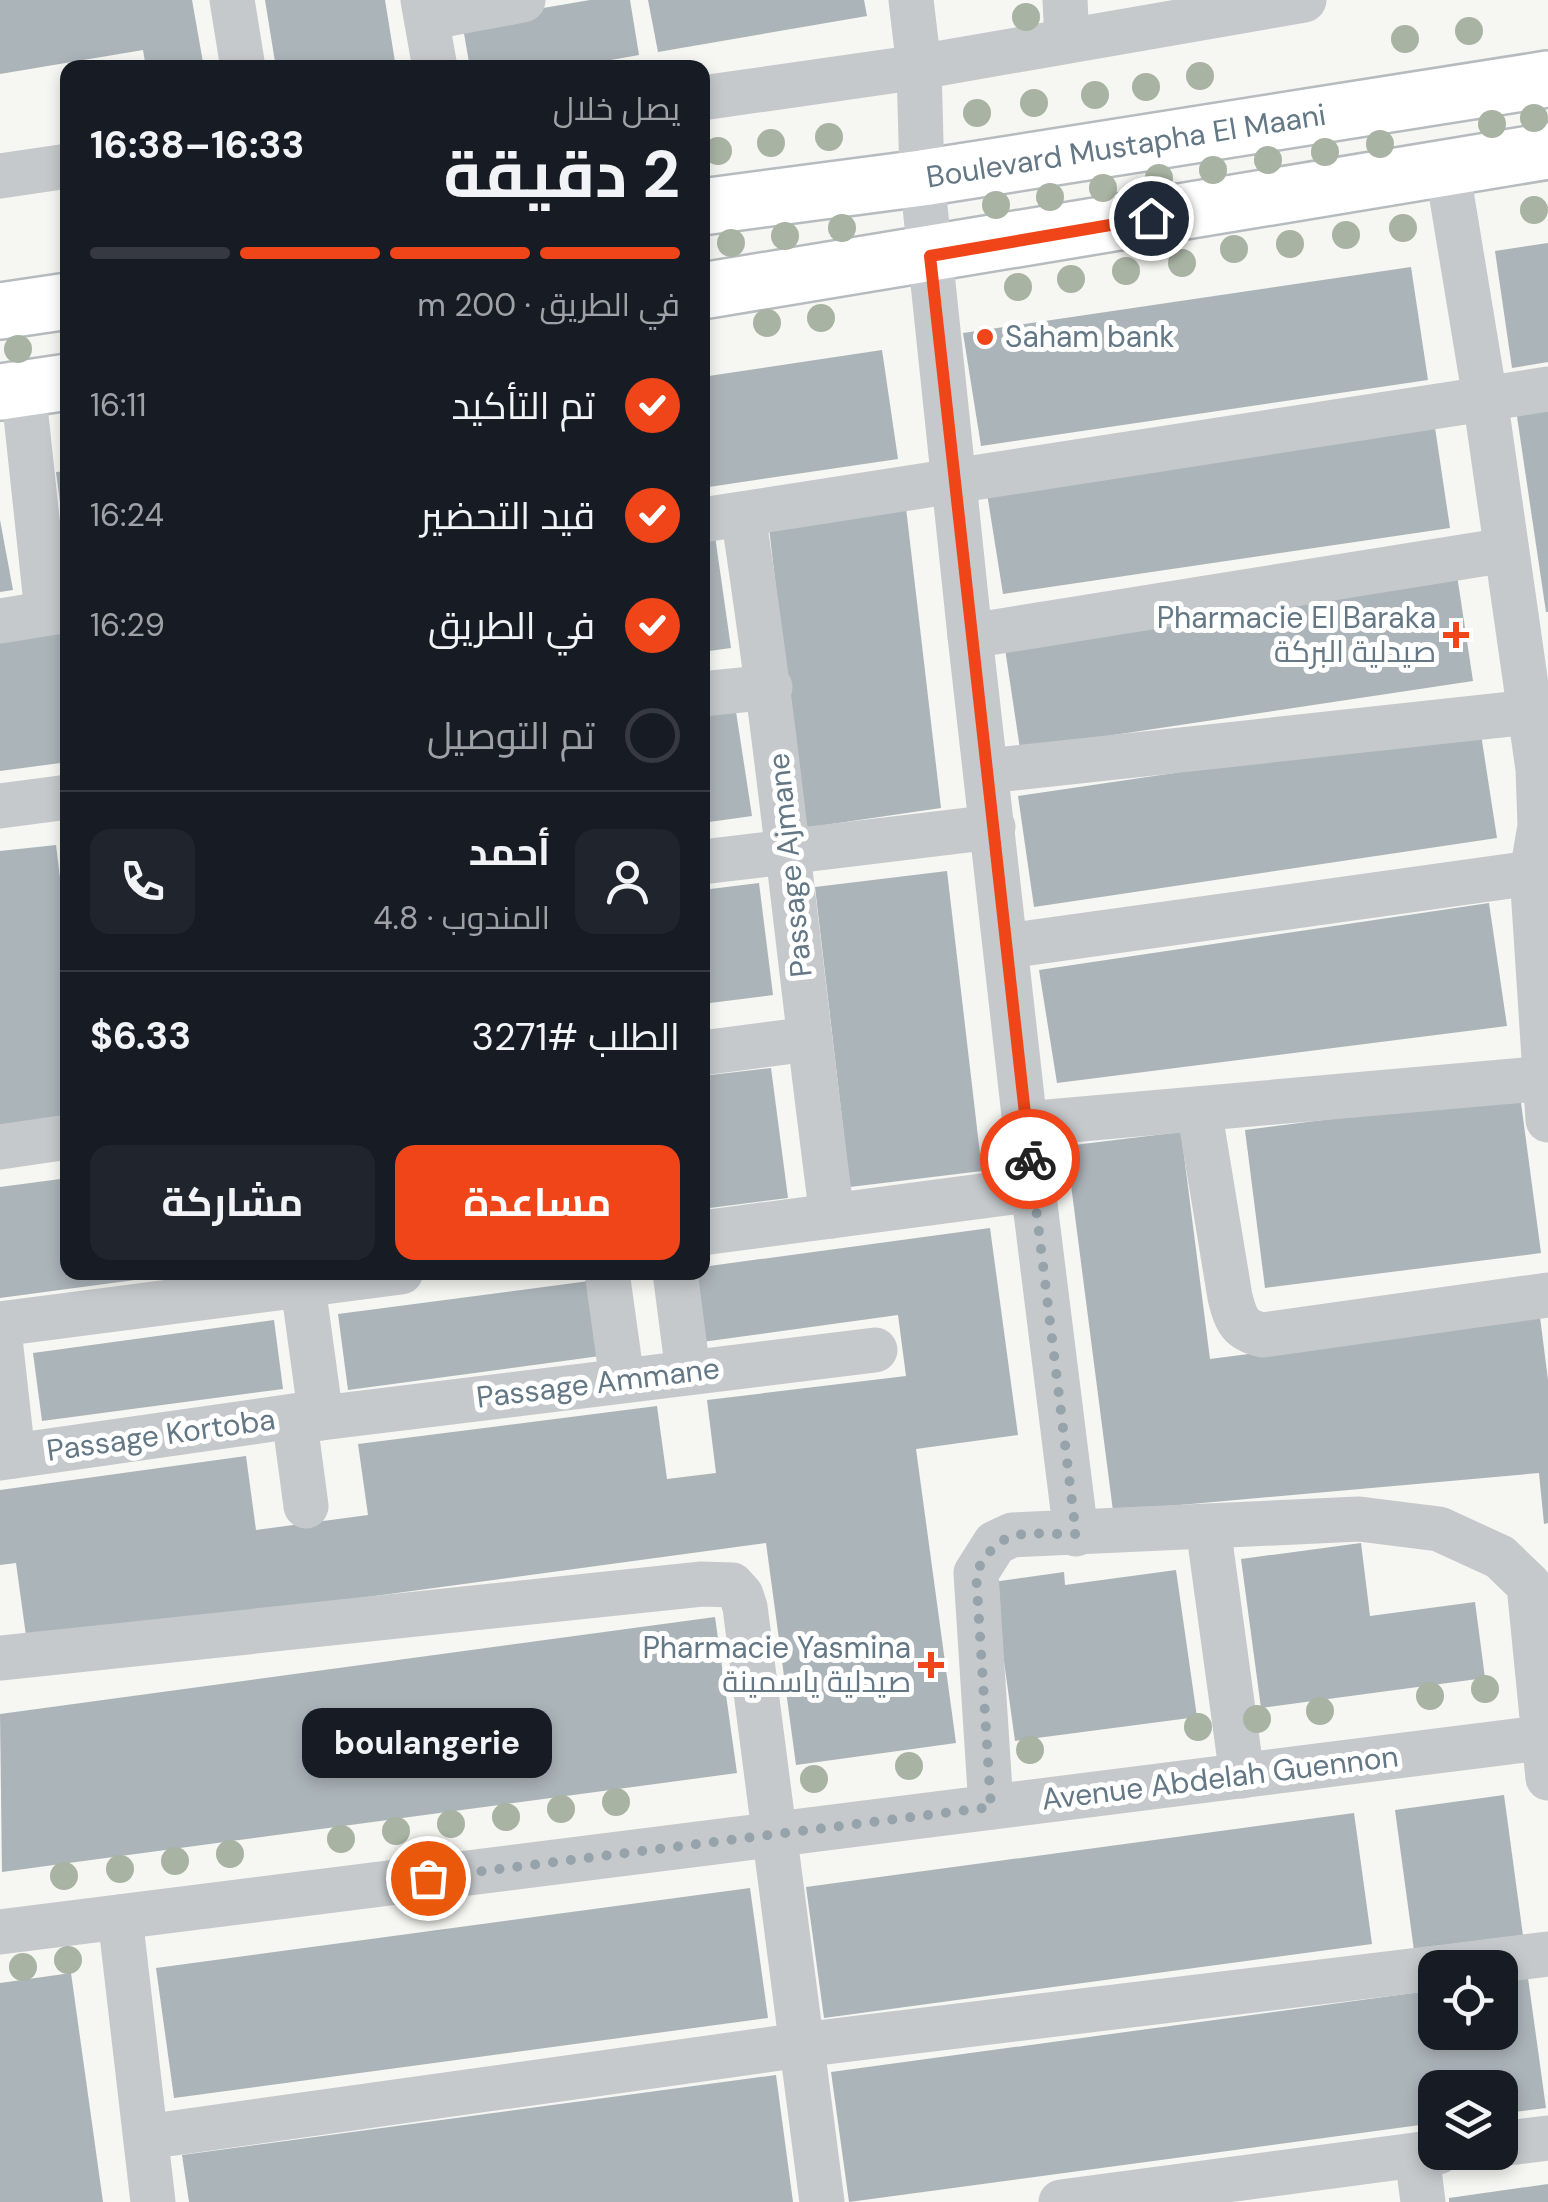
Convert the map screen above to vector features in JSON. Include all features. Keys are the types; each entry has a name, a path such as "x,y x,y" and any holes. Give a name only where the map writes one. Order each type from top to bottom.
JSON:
{"street":[{"path":"232,0 242,60"},
{"path":"435,60 425,9 523,0"},
{"path":"911,0 919,67 922,178 970,636 1076,1534"},
{"path":"710,97 919,67 1066,21 1304,0"},
{"name":"Boulevard Mustapha El Maani","path":"710,206 922,178 1548,79"},
{"path":"710,290 1548,152"},
{"path":"0,176 60,167"},
{"path":"1025,1124 1199,1108 1546,1092 1539,710 1506,550 1447,168"},
{"path":"0,312 60,302"},
{"path":"0,621 57,611 30,387"},
{"path":"723,518 1548,389"},
{"name":"Passage Ajmane","path":"723,518 770,687 832,1216"},
{"path":"970,636 1506,550"},
{"path":"710,693 770,687"},
{"path":"988,771 1539,710"},
{"path":"0,806 60,798"},
{"path":"710,861 993,827"},
{"path":"1007,946 1540,874"},
{"path":"710,1052 809,1039"},
{"path":"1199,1108 1230,1298 1238,1324 1245,1331 1263,1335 1548,1295"},
{"path":"0,1147 60,1138"},
{"path":"710,1231 1035,1189"},
{"path":"0,1324 295,1280"},
{"path":"302,1280 308,1417 306,1506"},
{"path":"609,1280 622,1380"},
{"path":"676,1280 688,1372"},
{"path":"0,1339 7,1457"},
{"name":"Passage Ammane","path":"308,1417 875,1350"},
{"name":"Passage Kortoba","path":"7,1457 308,1417"},
{"path":"991,1807 976,1573 995,1543 1012,1535 1359,1519 1438,1529 1500,1557 1539,1583 1547,1751"},
{"path":"1208,1527 1242,1776"},
{"path":"0,1658 702,1584 732,1586 745,1606 822,2202"},
{"name":"Avenue Abdelah Guennon","path":"0,1932 1242,1776 1547,1751"},
{"path":"120,1917 153,2202"},
{"path":"1518,1958 1548,1954"},
{"path":"146,2137 801,2045 1418,1970"},
{"path":"1518,2142 1548,2138"},
{"path":"1061,2202 1257,2190 1418,2156"},
{"path":"1423,2202 1426,2170"}],"building":[{"path":"0,0 192,0 203,60 145,60 143,50 60,60 60,64 0,74"},
{"path":"265,0 385,0 395,60 275,60"},
{"path":"590,0 630,0 639,55 611,60 469,60 462,22"},
{"path":"648,0 864,0 867,16 658,52"},
{"path":"1548,243 1548,362 1512,368 1495,251"},
{"path":"1411,267 1428,380 981,446 963,333"},
{"path":"882,350 898,459 710,487 710,376"},
{"path":"1548,398 1548,612 1546,612 1515,403"},
{"path":"1434,421 1450,528 1003,594 986,487"},
{"path":"906,508 941,808 804,828 769,528"},
{"path":"0,520 13,590 0,592"},
{"path":"715,536 731,648 710,651 710,537"},
{"path":"1457,575 1473,681 1020,749 1004,642"},
{"path":"60,626 60,763 0,771 0,635"},
{"path":"735,705 752,816 710,822 710,709"},
{"path":"1480,728 1497,838 1034,907 1018,796"},
{"path":"56,845 60,877 60,1124 0,1130 0,851"},
{"path":"947,871 982,1171 850,1187 815,887"},
{"path":"759,883 773,995 710,1003 710,889"},
{"path":"1489,903 1507,1026 1057,1083 1039,970"},
{"path":"771,1068 788,1198 710,1208 710,1075"},
{"path":"1520,1095 1541,1253 1265,1288 1245,1130"},
{"path":"1181,1132 1210,1359 1540,1317 1548,1380 1548,1523 1544,1524 1539,1473 1113,1511 1066,1146"},
{"path":"60,1179 60,1280 135,1280 0,1298 0,1187"},
{"path":"990,1228 1018,1435 916,1449 956,1743 796,1765 766,1543 27,1643 16,1563 0,1565 0,1490 246,1456 256,1530 368,1515 358,1444 657,1406 667,1479 716,1473 707,1400 906,1376 898,1315 702,1342 694,1280 710,1280 710,1266"},
{"path":"589,1281 600,1356 348,1390 338,1314"},
{"path":"274,1320 283,1389 42,1421 33,1353"},
{"path":"1361,1543 1370,1616 1475,1602 1485,1678 1261,1708 1241,1559"},
{"path":"1176,1570 1197,1717 1015,1741 993,1582 1064,1572 1065,1585"},
{"path":"715,1617 737,1773 2,1872 0,1714"},
{"path":"1504,1795 1524,1943 1473,1950 1418,1950 1415,1958 1395,1810"},
{"path":"1354,1813 1372,1944 824,2018 806,1887"},
{"path":"750,1888 768,2018 174,2098 156,1968"},
{"path":"71,1973 103,2202 0,2202 0,1983"},
{"path":"1528,1978 1546,2108 1518,2112 1518,2070 1418,2070 1418,2125 849,2202 831,2072 1418,1992 1418,2050 1518,2050 1518,1979"},
{"path":"776,2075 793,2202 189,2202 182,2155"},
{"path":"1548,2184 1548,2202 1449,2202 1449,2198"}],"way so far":[{"path":"428,1878 991,1807 976,1573 995,1543 1012,1535 1076,1534 1030,1159"}],"place":[{"name":"Saham bank","path":"985,337"},
{"name":"Pharmacie El Baraka صيدلية البركة","path":"1456,635"},
{"name":"Pharmacie Yasmina صيدلية ياسمينة","path":"931,1665"},
{"name":"boulangerie","path":"428,1878"}],"route":[{"path":"1030,1159 930,256 1151,218"}]}
